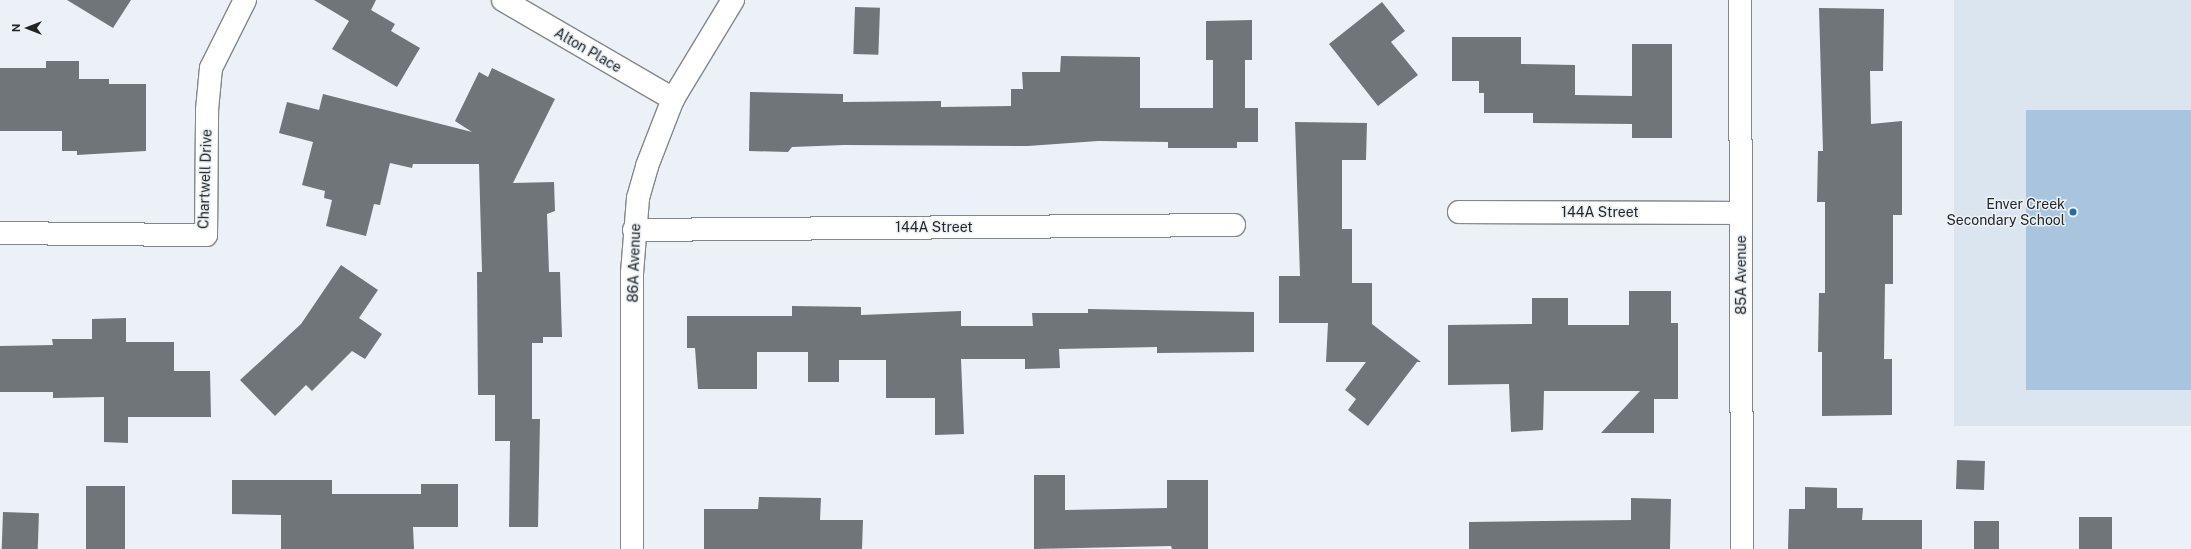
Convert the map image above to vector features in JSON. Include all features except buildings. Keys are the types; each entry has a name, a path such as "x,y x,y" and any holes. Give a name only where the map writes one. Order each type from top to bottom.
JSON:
{"street":[{"name":"Chartwell Drive","path":"0,233 206,235 207,110 211,68 245,0"},
{"name":"Alton Place","path":"504,0 673,99"},
{"name":"86A Avenue","path":"632,549 634,230 646,166 673,99 733,0"},
{"name":"85A Avenue","path":"1740,0 1742,549"},
{"name":"144A Street","path":"1459,212 1741,213"},
{"name":"144A Street","path":"634,230 1234,225"}],"shaded area":[{"name":"Enver Creek Secondary School","path":"1954,0 2191,0 2191,426 1954,426"},
{"path":"2026,110 2191,110 2191,390 2026,390"}],"place":[{"name":"Enver Creek Secondary School","path":"2073,212"}]}
